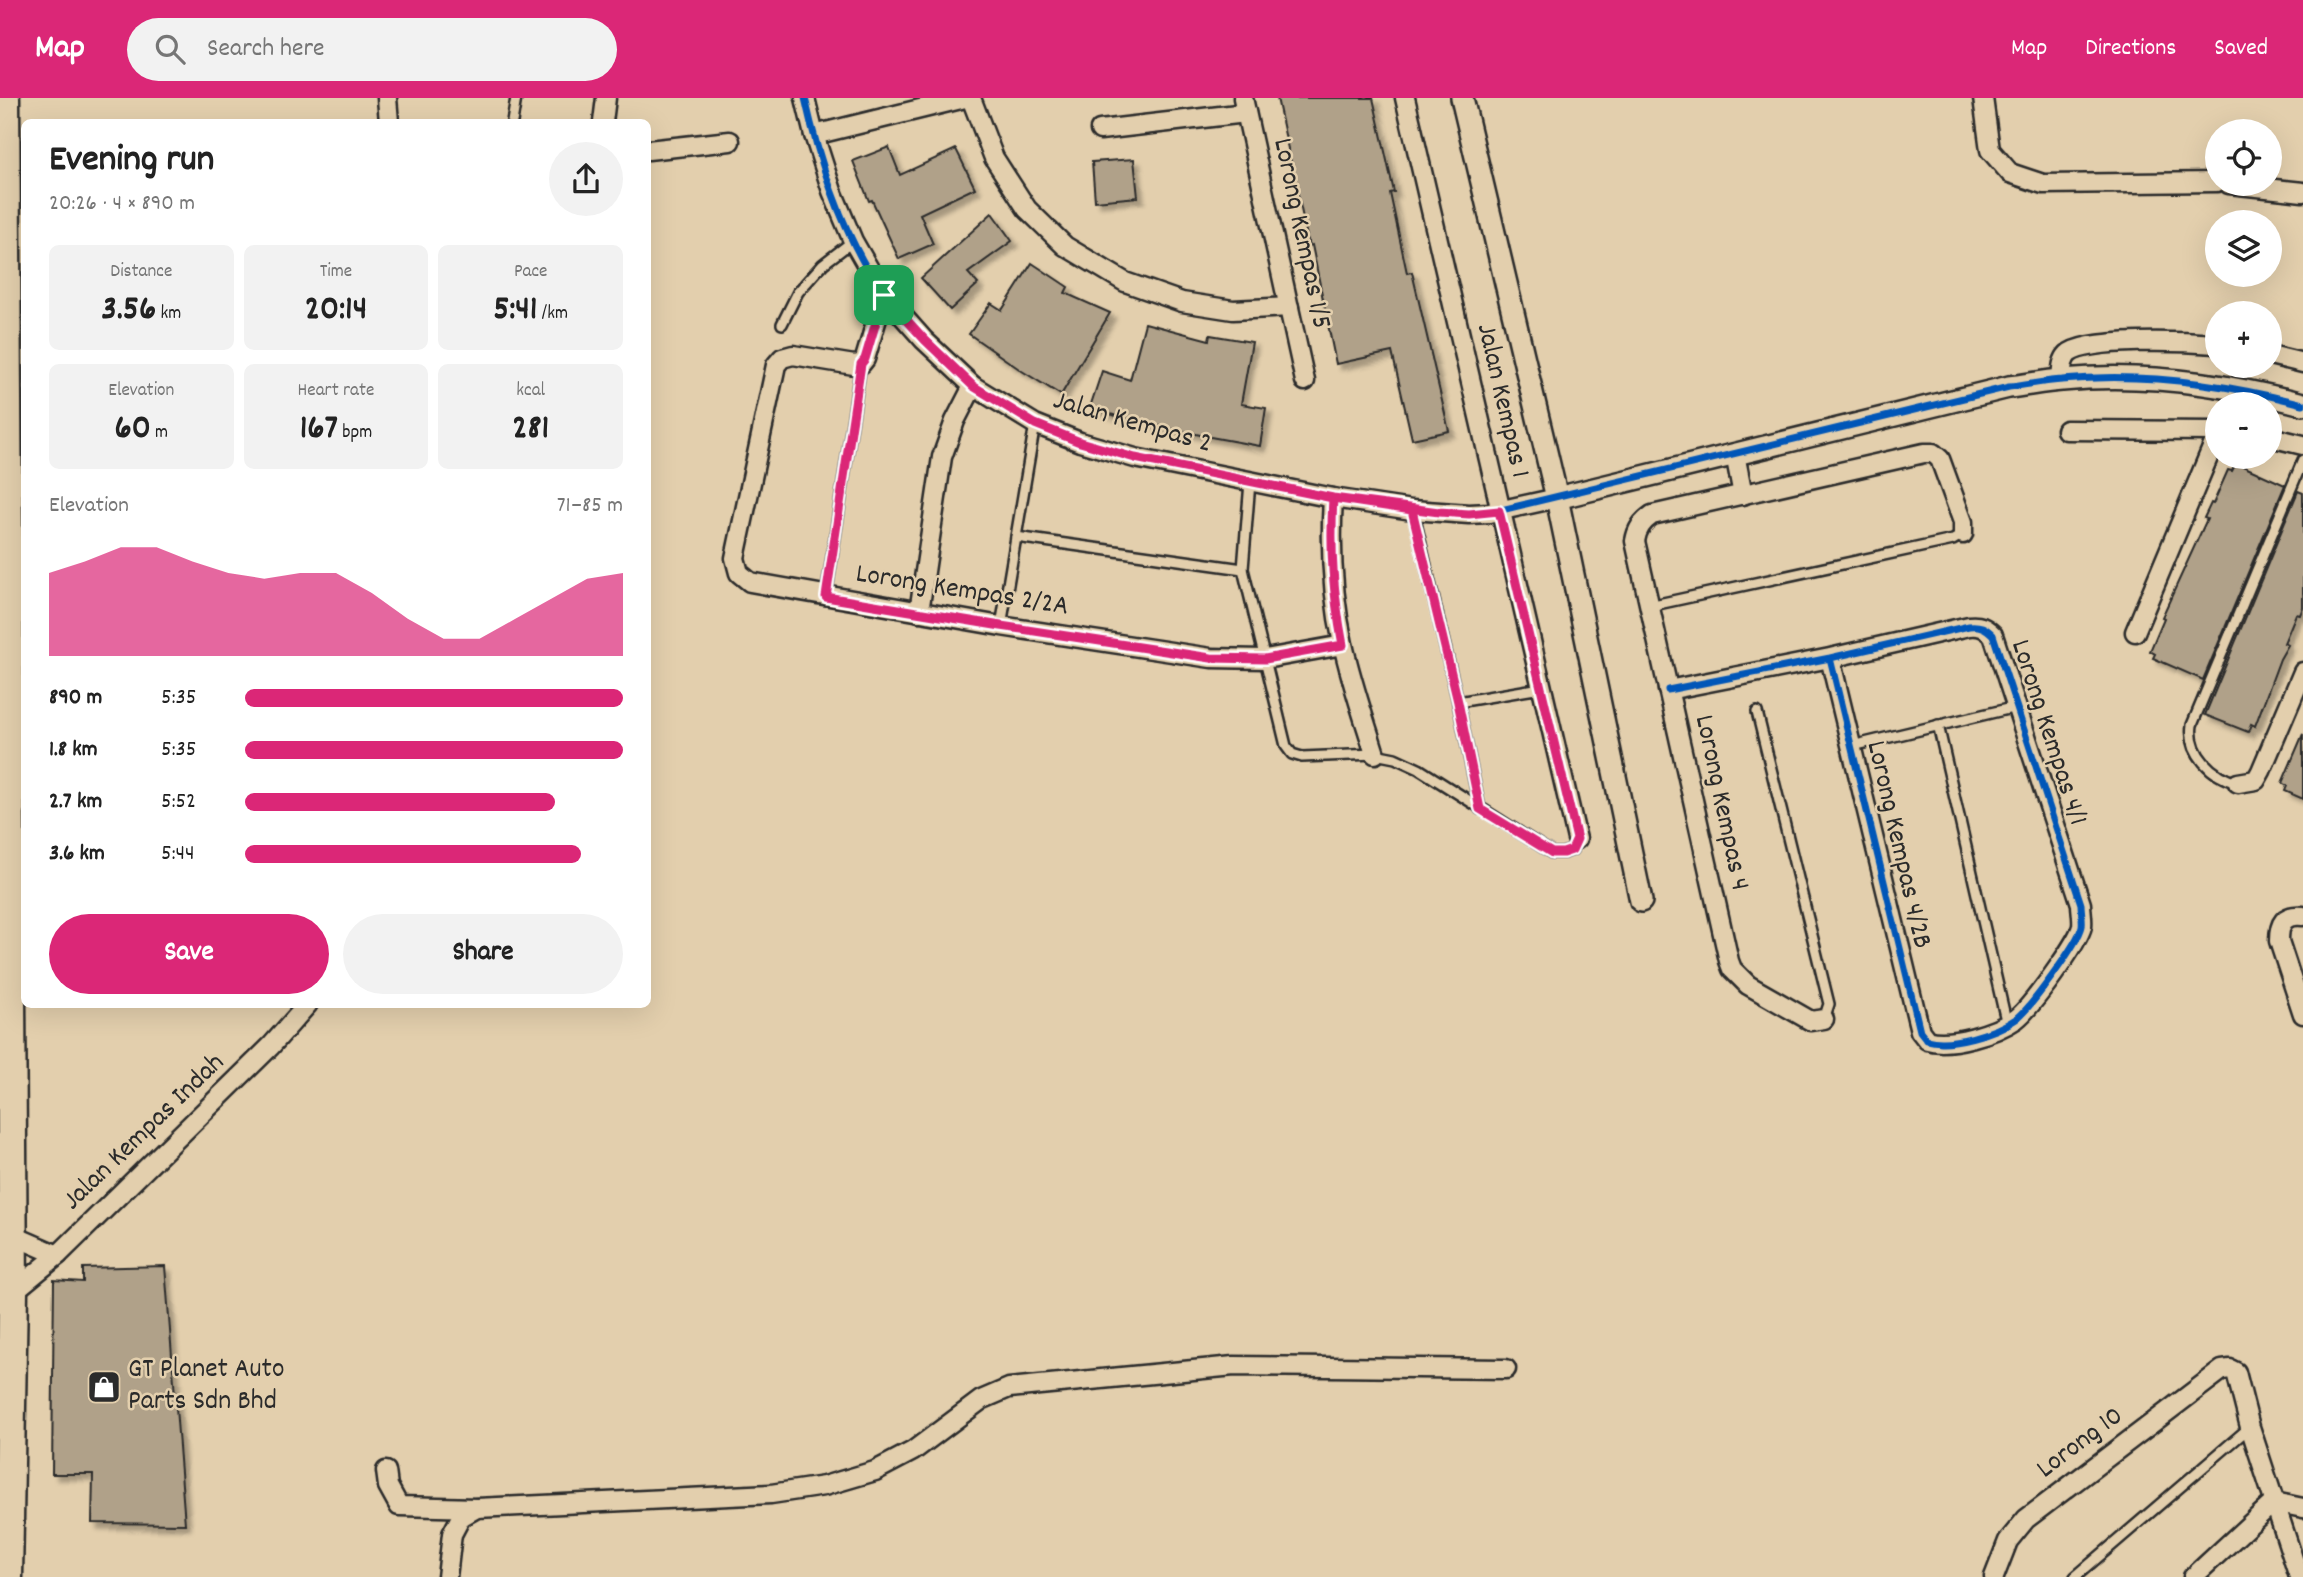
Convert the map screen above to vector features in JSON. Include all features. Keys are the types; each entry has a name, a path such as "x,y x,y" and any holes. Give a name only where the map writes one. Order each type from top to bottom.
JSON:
{"highway":[{"path":"5,98 14,687 13,1292 8,1577"}],"street":[{"path":"387,98 389,119"},
{"path":"603,119 606,98"},
{"name":"Jalan Kempas 2","path":"805,98 832,191 853,242 884,295 925,340 973,386 1035,424 1080,442 1135,458 1333,498 1412,510 1469,514 1499,511 1556,498"},
{"path":"814,135 965,98"},
{"path":"971,98 994,158 1027,209 1065,246 1125,282 1182,302 1233,310 1289,307"},
{"name":"Jalan Kempas 1","path":"1405,98 1577,839"},
{"path":"1462,98 1556,498 1641,901"},
{"path":"1983,98 1990,150 2010,173 2043,184 2205,182"},
{"path":"1100,130 1244,105"},
{"name":"Lorong Kempas 1/5","path":"1244,105 1305,381"},
{"path":"651,150 730,141"},
{"path":"2282,190 2303,192"},
{"path":"861,364 865,359 884,295"},
{"path":"2061,380 2067,354 2078,348 2097,344 2205,343"},
{"name":"Lorong Kempas 2/2A","path":"861,364 793,355 782,358 776,365 736,558 739,573 750,582 1001,626 1211,658 1265,659 1343,645"},
{"path":"2282,358 2303,363"},
{"path":"1556,498 2009,387 2061,380 2149,379 2203,384 2264,394 2303,404"},
{"path":"919,612 942,457 955,421 973,386"},
{"path":"2066,430 2205,434"},
{"path":"2282,441 2303,445"},
{"name":"Lorong Kempas 4","path":"1825,1019 1811,1021 1748,985 1732,969 1649,606 1635,541 1636,534 1645,520 1652,515 1933,453 1940,459 1963,522 1963,534"},
{"path":"1735,454 1743,495"},
{"path":"2135,632 2205,463"},
{"path":"1333,498 1330,542 1332,574 1343,645 1375,754"},
{"name":"Lorong Kempas 4/1","path":"1668,690 1830,658 1969,626 1982,626 1993,635 2081,904 2082,927 2025,1012 2007,1024"},
{"name":"Lorong Kempas 4/2B","path":"1830,658 1920,1031 1927,1040 1941,1042 1968,1038 2007,1024"},
{"path":"2238,783 2256,780 2262,771 2303,672"},
{"path":"2303,916 2290,916 2282,920 2279,929 2279,941 2299,991 2303,1014"},
{"name":"Jalan Kempas Indah","path":"13,1292 58,1255 271,1046 304,1008"},
{"path":"12,1235 58,1255"},
{"path":"386,1471 388,1486 399,1506 477,1508 771,1494 824,1486 875,1471 913,1451 981,1400 1009,1388 1234,1366 1506,1369"},
{"name":"Lorong 10","path":"1994,1577 2008,1541 2026,1519 2222,1370 2230,1369 2236,1372 2250,1427"},
{"path":"2250,1427 2299,1577"},
{"path":"2274,1502 2303,1508"},
{"path":"2193,1577 2274,1502"},
{"path":"447,1577 452,1534 461,1517 477,1508"}],"lane":[{"path":"512,119 516,98"},
{"path":"782,324 798,292 823,264 853,242"},
{"path":"826,597 861,364"},
{"path":"1001,626 1035,424"},
{"path":"2238,783 2224,780 2213,772 2194,748 2192,725 2303,460"},
{"path":"1250,482 1243,569 1286,746 1292,754 1302,757 1375,754 1395,758 1419,769 1552,853 1572,850 1577,839"},
{"path":"1412,510 1458,702 1480,809"},
{"path":"1649,606 1953,540 1963,534"},
{"path":"1016,537 1243,569"},
{"path":"1458,702 1541,688"},
{"path":"1852,746 2017,708"},
{"path":"1757,712 1829,1004 1825,1019"},
{"path":"1938,726 2007,1024"},
{"path":"2075,1577 2250,1427"}],"building":[{"path":"1277,98 1373,98 1394,192 1390,193 1407,273 1412,272 1449,431 1412,439 1392,352 1336,364 1312,245 1309,246"},
{"path":"889,147 900,175 956,149 975,188 920,214 933,244 899,259 872,200 869,201 853,161"},
{"path":"1134,159 1138,197 1095,201 1092,162"},
{"path":"992,213 1012,241 968,273 978,284 950,310 921,278"},
{"path":"1032,263 1068,287 1065,293 1110,313 1061,395 969,334 991,303 1002,310"},
{"path":"1145,323 1209,340 1210,335 1252,342 1241,404 1266,408 1260,446 1131,421 1090,407 1102,371 1130,380"},
{"path":"2249,469 2285,485 2203,680 2153,658 2155,654 2150,651 2164,618 2162,617 2207,519 2204,518 2228,470"},
{"path":"2298,491 2303,493 2303,607 2300,615 2296,614 2284,643 2288,645 2280,659 2255,726 2251,724 2248,732 2205,715"},
{"path":"2303,734 2303,799 2285,791 2287,786 2282,783"},
{"path":"165,1266 185,1524 92,1523 93,1474 52,1474 54,1280 83,1282 83,1268"}],"cycle path":[{"path":"805,98 835,200 869,272 886,298 951,365 999,403 1050,431 1138,458 1219,476 1402,509 1489,513 2009,387 2049,381 2092,378 2153,379 2214,386 2303,404"},
{"path":"1668,690 1830,658 1969,626 1982,627 1993,635 2081,904 2082,921 2079,934 2042,990 2016,1019 1997,1029 1948,1042 1927,1040 1920,1031 1830,658"}],"place":[{"name":"GT Planet Auto Parts Sdn Bhd","path":"104,1387"}],"route":[{"path":"884,295 865,359 861,364 826,597 1211,658 1265,659 1343,645 1332,574 1330,542 1333,498 1412,510 1458,702 1480,809 1552,853 1572,850 1577,839 1499,511 1469,514 1412,510 1333,498 1135,458 1080,442 1035,424 973,386 925,340 884,295"}]}
